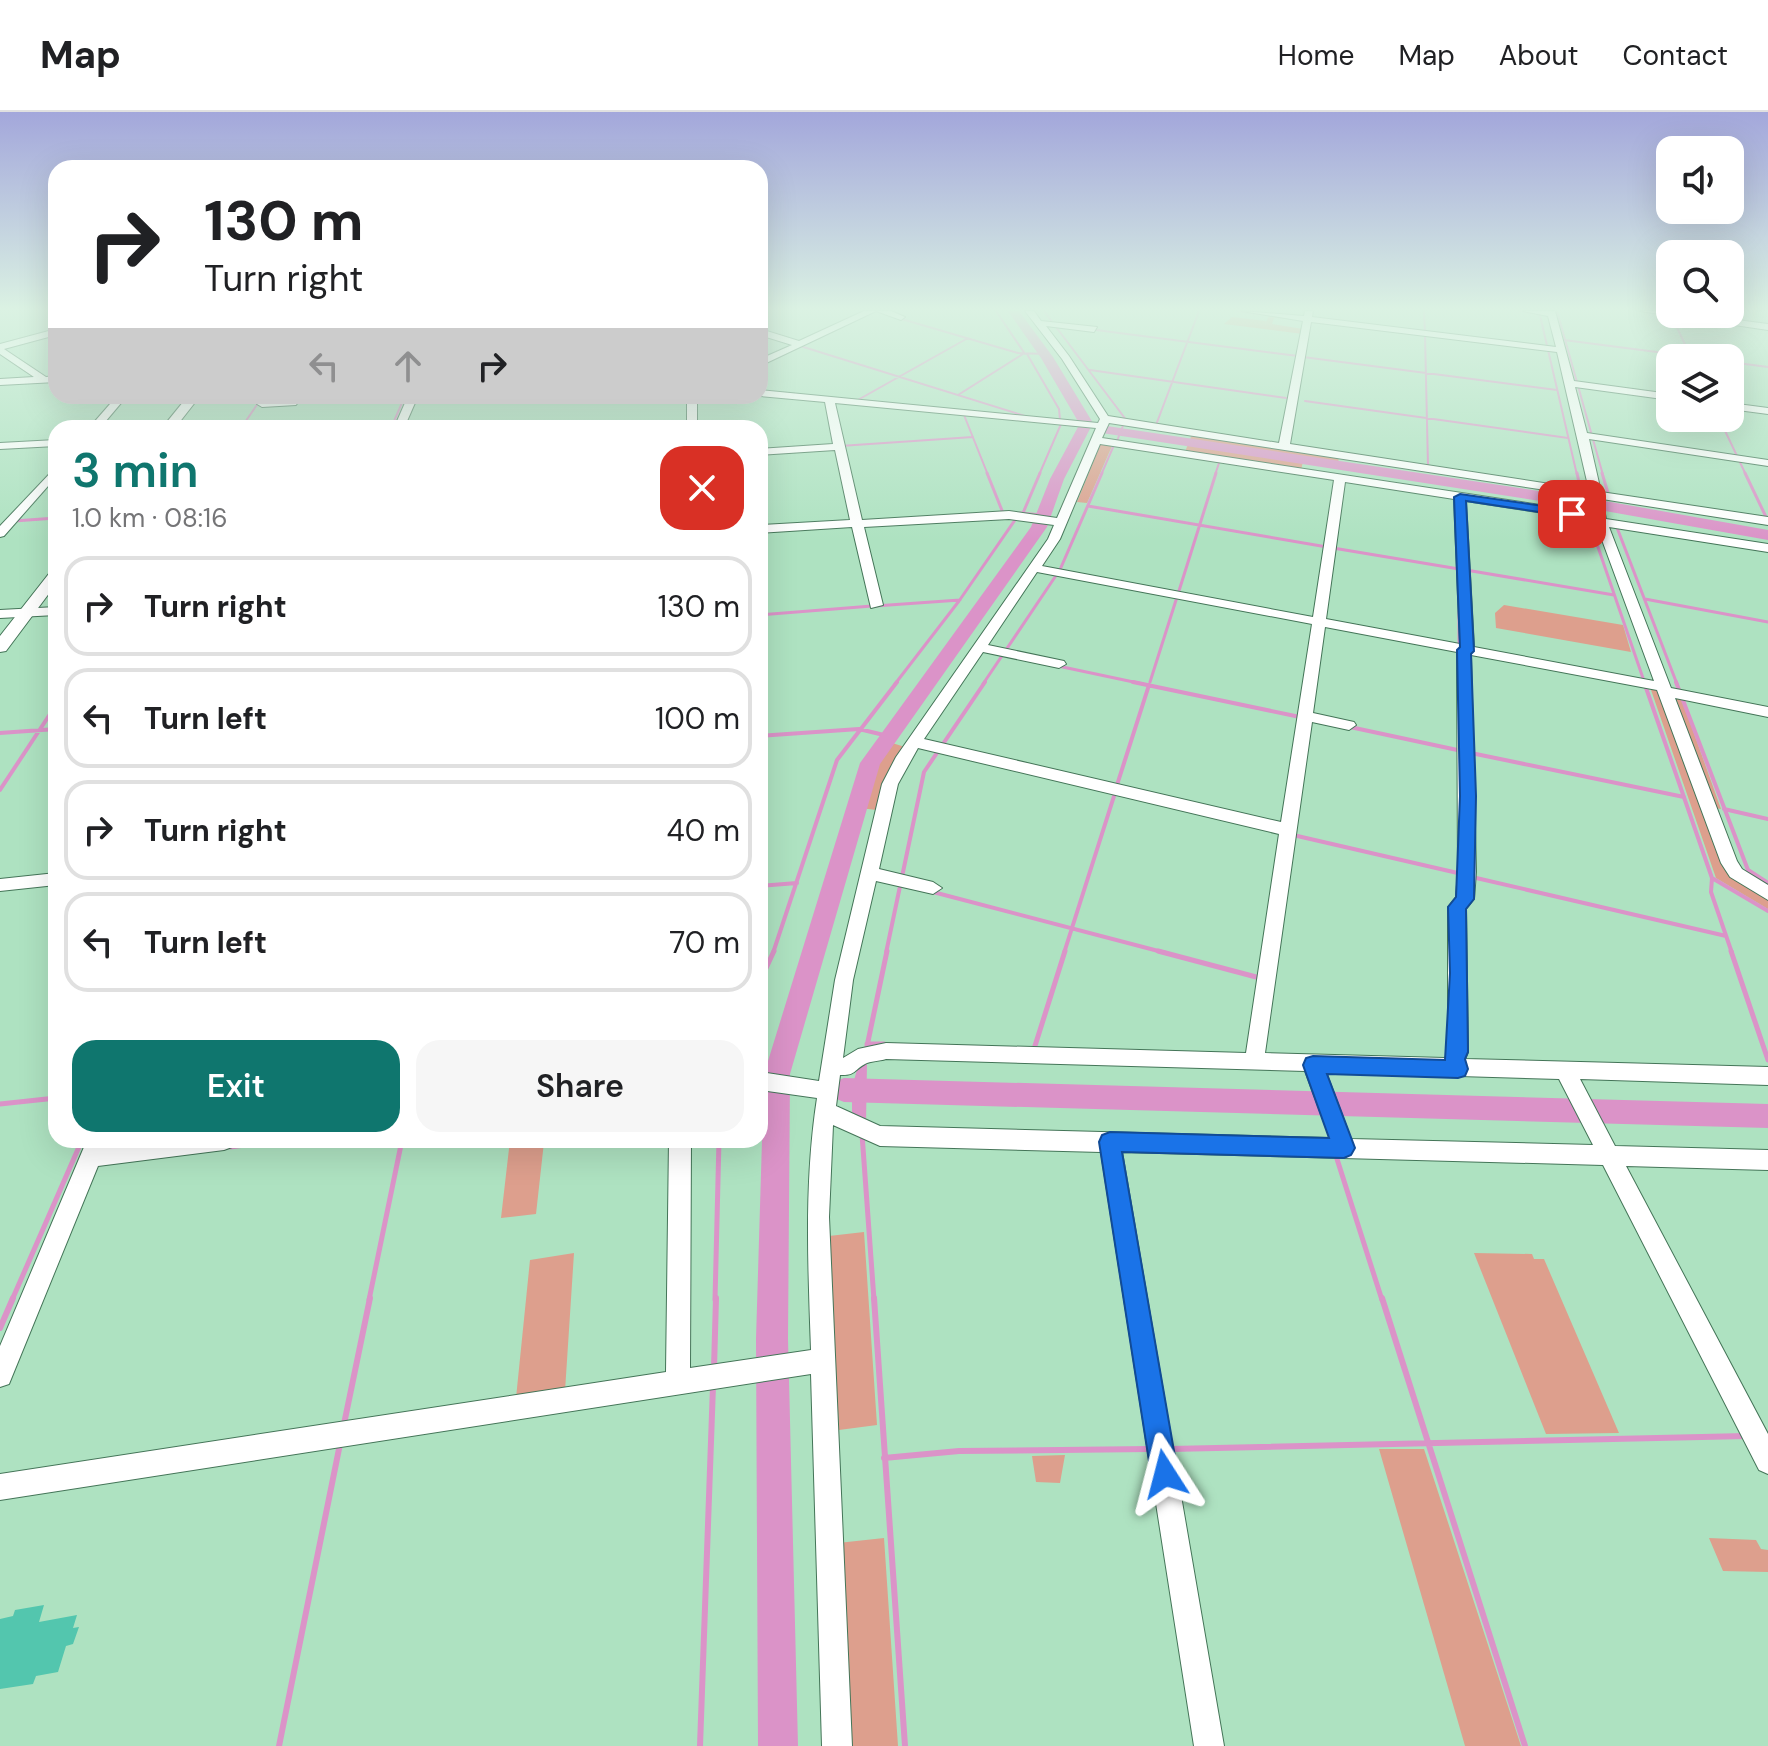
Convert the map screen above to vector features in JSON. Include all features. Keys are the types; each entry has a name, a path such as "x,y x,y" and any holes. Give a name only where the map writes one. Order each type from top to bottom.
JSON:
{"main road":[{"path":"174,420 188,404"},
{"path":"0,647 48,584"}],"street":[{"path":"837,1746 818,1217 825,1100 844,980 890,784 915,742 1034,568 1061,522 1096,440 1101,424 1082,387"},
{"path":"1284,445 1295,387"},
{"path":"1575,387 1589,436 1594,504 1729,863 1736,873 1768,894"},
{"path":"1603,387 1656,395"},
{"path":"768,394 1082,424 1125,422 1284,445 1594,504 1768,548"},
{"path":"830,401 855,523 876,605"},
{"path":"101,420 115,404"},
{"path":"1744,408 1768,411"},
{"path":"1589,436 1768,463"},
{"path":"1096,440 1460,497 1594,504 1768,521"},
{"path":"0,446 48,443"},
{"path":"768,451 838,446"},
{"path":"0,533 48,479"},
{"path":"1254,1057 1340,479"},
{"path":"1457,1064 1457,907 1465,899 1467,872 1460,497"},
{"path":"768,528 1002,515 1061,522"},
{"path":"1034,568 1664,689 1768,712"},
{"path":"0,614 48,611"},
{"path":"980,647 1059,664"},
{"path":"1305,716 1349,725"},
{"path":"915,742 1289,830"},
{"path":"868,873 933,888"},
{"path":"0,885 48,880"},
{"path":"832,1065 849,1067 864,1055 1254,1057 1313,1065 1457,1064 1566,1073 1768,1076"},
{"path":"1313,1065 1344,1148"},
{"path":"1566,1073 1759,1444"},
{"path":"769,1082 825,1100 862,1130 880,1136 1768,1160"},
{"path":"1110,1142 1209,1746"},
{"path":"1,1372 95,1148"},
{"path":"678,1383 680,1148"},
{"path":"0,1487 823,1360"}],"shaded area":[{"path":"1192,433 1339,456 1338,464 1190,440"},
{"path":"1101,443 1112,446 1087,503 1077,502"},
{"path":"1188,444 1303,461 1301,471 1185,452"},
{"path":"1504,605 1623,625 1631,652 1496,628 1495,613"},
{"path":"1650,687 1658,689 1726,868 1768,899 1768,909 1716,878"},
{"path":"1675,696 1681,697 1721,809 1715,808"},
{"path":"889,742 905,747 886,776 877,810 859,808 868,778"},
{"path":"867,1063 866,1124 852,1112 852,1097 844,1093 844,1086 853,1084 858,1066"},
{"path":"509,1148 543,1148 536,1214 501,1218"},
{"path":"864,1232 877,1425 839,1430 829,1236"},
{"path":"574,1253 565,1391 516,1398 530,1260"},
{"path":"1474,1253 1532,1254 1534,1259 1544,1259 1619,1433 1546,1434"},
{"path":"1379,1449 1424,1449 1521,1746 1465,1746"},
{"path":"1065,1455 1060,1483 1036,1482 1032,1456"},
{"path":"884,1538 898,1746 846,1746 838,1543"},
{"path":"1709,1538 1756,1540 1761,1549 1768,1550 1768,1572 1723,1571"}],"building":[{"path":"44,1605 39,1622 77,1615 73,1628 79,1627 73,1644 66,1646 58,1672 36,1676 33,1684 0,1689 0,1619 13,1616 15,1610"}],"waterway":[{"path":"856,401 880,387"},
{"path":"933,387 1025,416"},
{"path":"958,395 970,387"},
{"path":"1046,387 1059,409 1060,420"},
{"path":"778,1746 772,1339 777,1074 870,763 1039,527 1057,479 1086,423 1065,387"},
{"path":"1102,387 1127,421"},
{"path":"1156,425 1170,387"},
{"path":"1211,387 1286,398"},
{"path":"1426,387 1427,418"},
{"path":"1536,387 1557,390"},
{"path":"1557,387 1577,475"},
{"path":"1578,387 1603,475"},
{"path":"1305,401 1427,418"},
{"path":"246,420 258,404"},
{"path":"394,420 402,404"},
{"path":"964,415 973,437"},
{"path":"1427,418 1568,438"},
{"path":"1427,418 1428,466"},
{"path":"1117,441 1124,423"},
{"path":"1039,475 1061,424"},
{"path":"1069,425 1085,427"},
{"path":"1107,430 1605,506 1768,535"},
{"path":"1726,432 1746,475"},
{"path":"840,446 973,437"},
{"path":"973,437 988,475"},
{"path":"1101,475 1114,445"},
{"path":"1215,475 1220,460"},
{"path":"987,473 1003,513"},
{"path":"1023,513 1040,473"},
{"path":"1059,572 1102,473"},
{"path":"1200,525 1216,473"},
{"path":"1577,473 1581,492"},
{"path":"1602,473 1608,493"},
{"path":"1745,473 1767,519"},
{"path":"1088,506 1200,525"},
{"path":"1020,513 1042,515"},
{"path":"960,600 1017,517"},
{"path":"1588,518 1645,684"},
{"path":"14,521 48,519"},
{"path":"1178,594 1200,525"},
{"path":"1200,525 1327,547"},
{"path":"1616,525 1677,684"},
{"path":"1333,548 1459,569"},
{"path":"1466,570 1614,595"},
{"path":"983,684 1057,574"},
{"path":"1150,682 1177,597"},
{"path":"1645,599 1768,622"},
{"path":"875,606 960,600"},
{"path":"895,684 960,600"},
{"path":"768,614 872,606"},
{"path":"1459,611 1459,646"},
{"path":"1058,666 1143,684"},
{"path":"861,729 897,682"},
{"path":"886,953 924,772 985,682"},
{"path":"1133,682 1149,685"},
{"path":"1644,682 1684,797"},
{"path":"1676,682 1725,809"},
{"path":"1117,785 1149,685"},
{"path":"1149,685 1300,717"},
{"path":"39,730 48,717"},
{"path":"1350,727 1462,751"},
{"path":"768,735 861,729"},
{"path":"796,883 837,760 861,729"},
{"path":"861,729 888,736"},
{"path":"0,733 39,730"},
{"path":"0,790 39,730"},
{"path":"39,730 48,730"},
{"path":"1471,753 1684,797"},
{"path":"1072,928 1115,793"},
{"path":"1684,797 1712,878"},
{"path":"1725,809 1768,819"},
{"path":"1725,809 1748,870 1768,883"},
{"path":"1293,835 1462,874"},
{"path":"1472,877 1726,936"},
{"path":"1712,878 1768,911"},
{"path":"1712,878 1711,892 1732,953"},
{"path":"768,885 796,883"},
{"path":"773,953 796,883"},
{"path":"933,892 1072,928"},
{"path":"1064,953 1072,928"},
{"path":"1072,928 1166,953"},
{"path":"768,964 774,951"},
{"path":"867,1044 887,951"},
{"path":"1034,1049 1065,951"},
{"path":"1158,951 1260,978"},
{"path":"1731,951 1768,1060"},
{"path":"866,1051 867,1044"},
{"path":"867,1044 884,1044"},
{"path":"844,1090 1768,1116"},
{"path":"0,1104 48,1099"},
{"path":"862,1134 874,1300"},
{"path":"12,1300 78,1148"},
{"path":"369,1300 400,1148"},
{"path":"715,1300 719,1148"},
{"path":"1337,1159 1382,1300"},
{"path":"0,1328 13,1298"},
{"path":"344,1424 370,1298"},
{"path":"714,1368 716,1298"},
{"path":"874,1298 885,1458"},
{"path":"1382,1298 1428,1443"},
{"path":"700,1746 713,1386"},
{"path":"1428,1443 1746,1436"},
{"path":"1171,1449 1428,1443"},
{"path":"1428,1443 1525,1746"},
{"path":"279,1746 340,1444"},
{"path":"885,1458 959,1451 1149,1449"},
{"path":"885,1458 905,1746"}],"route":[{"path":"1165,1474 1110,1142 1344,1148 1313,1065 1458,1069 1455,1059 1458,1052 1457,907 1465,899 1468,796 1464,650 1467,651 1460,497 1572,514"}]}
